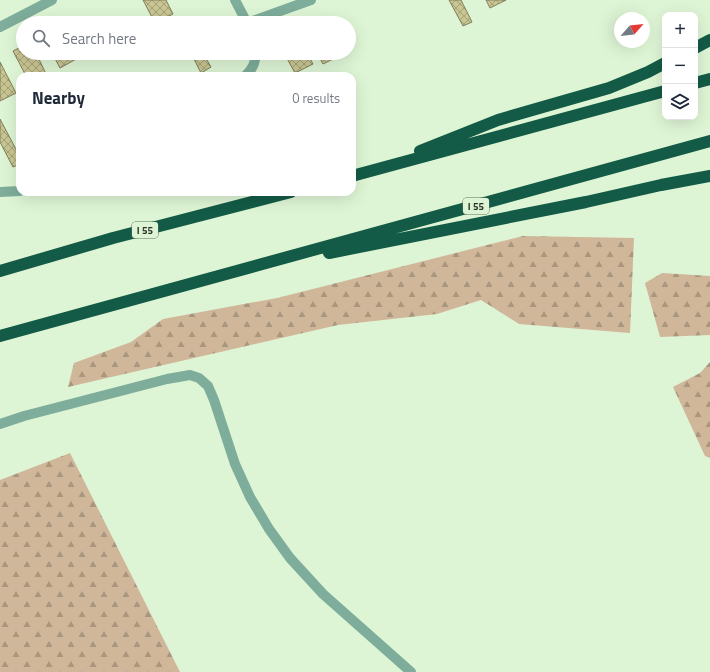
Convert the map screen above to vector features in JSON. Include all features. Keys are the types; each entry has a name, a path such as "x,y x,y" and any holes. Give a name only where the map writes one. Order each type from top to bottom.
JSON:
{"highway":[{"path":"698,46 710,40"},
{"path":"368,172 498,120 609,88 662,65"},
{"path":"698,82 710,79"},
{"path":"356,175 662,92"},
{"name":"I 55","path":"0,336 710,141"},
{"path":"242,270 414,237 710,176"},
{"name":"I 55","path":"0,271 113,238 276,196"}],"street":[{"path":"21,16 52,0"},
{"path":"235,0 243,16"},
{"path":"266,16 311,0"},
{"path":"0,27 16,19"},
{"path":"249,72 254,60"},
{"path":"0,192 16,191"},
{"path":"0,424 24,416 167,379 190,375 199,378 208,386 235,464 250,497 268,529 290,558 323,594 412,672"}],"green space":[{"path":"523,236 634,238 630,333 519,324 481,300 437,314 338,325 68,387 74,363 131,342 163,319 277,298"},
{"path":"662,273 710,276 710,335 660,337 645,283"},
{"path":"710,362 710,458 705,456 673,387 700,373"},
{"path":"70,453 180,672 0,672 0,480"}],"building":[{"path":"143,0 166,0 173,14 169,16 151,16"},
{"path":"449,0 461,0 472,22 463,26"},
{"path":"486,0 506,0 490,8"},
{"path":"16,50 16,57 13,51"},
{"path":"18,60 39,60 45,72 24,72"},
{"path":"56,60 74,60 60,68"},
{"path":"194,60 207,60 211,67 200,72"},
{"path":"288,60 311,60 313,64 294,72"},
{"path":"321,60 331,60 323,64"},
{"path":"0,62 16,93 0,101"},
{"path":"0,119 16,149 16,166 13,167 0,142"}]}
